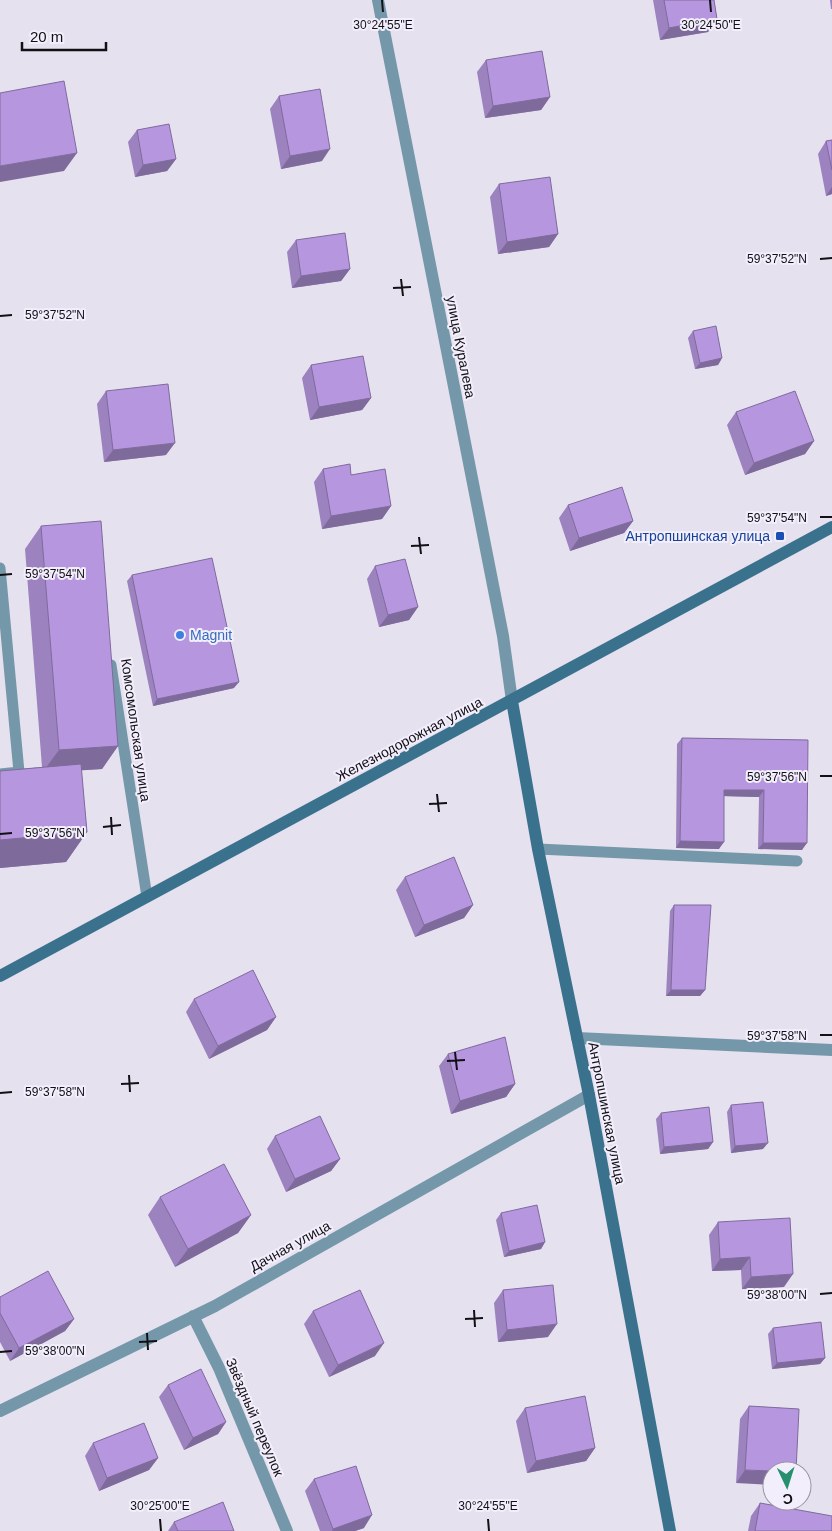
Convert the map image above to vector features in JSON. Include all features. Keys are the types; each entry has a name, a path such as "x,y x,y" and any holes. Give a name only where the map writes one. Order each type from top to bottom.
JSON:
{"street":[{"name":"улица Куралева","path":"378,0 503,636 512,701"},
{"name":"Железнодорожная улица","path":"0,976 832,527"},
{"name":"Антропшинская улица","path":"512,701 538,849 589,1095 670,1531"},
{"path":"577,1038 832,1050"},
{"name":"Дачная улица","path":"0,1411 155,1337 215,1306 589,1095"},
{"name":"Звёздный переулок","path":"193,1316 219,1368 287,1531"}],"lane":[{"path":"0,568 19,772 0,774"},
{"name":"Комсомольская улица","path":"109,652 147,898"},
{"path":"538,849 797,861"}],"building":[{"path":"664,0 714,0 717,19 669,28"},
{"path":"542,51 550,97 493,106 486,60"},
{"path":"64,81 77,153 0,166 0,93"},
{"path":"320,89 330,149 290,156 279,96"},
{"path":"169,124 176,159 143,165 137,130"},
{"path":"832,140 832,170 826,141"},
{"path":"550,177 558,234 507,242 499,184"},
{"path":"345,233 350,269 301,276 296,240"},
{"path":"716,326 722,358 700,363 693,331"},
{"path":"363,356 371,398 319,407 311,365"},
{"path":"168,384 175,443 113,450 106,391"},
{"path":"795,391 814,441 754,463 736,412"},
{"path":"350,464 351,475 385,469 391,506 331,516 323,469"},
{"path":"622,487 633,521 579,538 568,505"},
{"path":"101,521 118,746 59,750 41,526"},
{"name":"Magnit","path":"212,558 239,682 157,699 132,575"},
{"path":"405,559 418,607 388,615 375,566"},
{"path":"682,738 808,740 807,843 763,843 764,790 724,790 724,842 680,841"},
{"path":"81,764 87,832 0,840 0,771"},
{"path":"454,857 473,905 424,925 405,877"},
{"path":"674,905 711,905 705,990 671,990"},
{"path":"253,970 276,1017 218,1046 194,999"},
{"path":"505,1037 515,1084 460,1101 448,1054"},
{"path":"763,1102 768,1143 735,1146 731,1105"},
{"path":"709,1107 713,1142 664,1147 661,1113"},
{"path":"320,1116 340,1159 295,1179 275,1136"},
{"path":"224,1164 251,1215 188,1249 160,1197"},
{"path":"537,1205 545,1242 509,1251 501,1213"},
{"path":"790,1218 793,1274 751,1277 750,1257 720,1259 718,1222"},
{"path":"48,1271 74,1319 19,1348 0,1313 0,1297"},
{"path":"553,1285 557,1324 507,1330 503,1290"},
{"path":"360,1290 384,1343 338,1365 313,1311"},
{"path":"821,1322 825,1358 777,1363 773,1328"},
{"path":"201,1369 226,1422 193,1438 168,1385"},
{"path":"585,1396 595,1448 536,1461 525,1408"},
{"path":"749,1406 799,1409 796,1461 762,1461 762,1471 745,1470"},
{"path":"144,1423 158,1458 107,1478 93,1443"},
{"path":"356,1466 372,1515 333,1529 314,1479"},
{"path":"223,1502 234,1531 178,1531 174,1522"},
{"path":"760,1503 762,1503 762,1511 804,1511 832,1516 832,1531 755,1531"}],"place":[{"name":"Антропшинская улица","path":"780,536"},
{"name":"Magnit","path":"180,635"}]}
